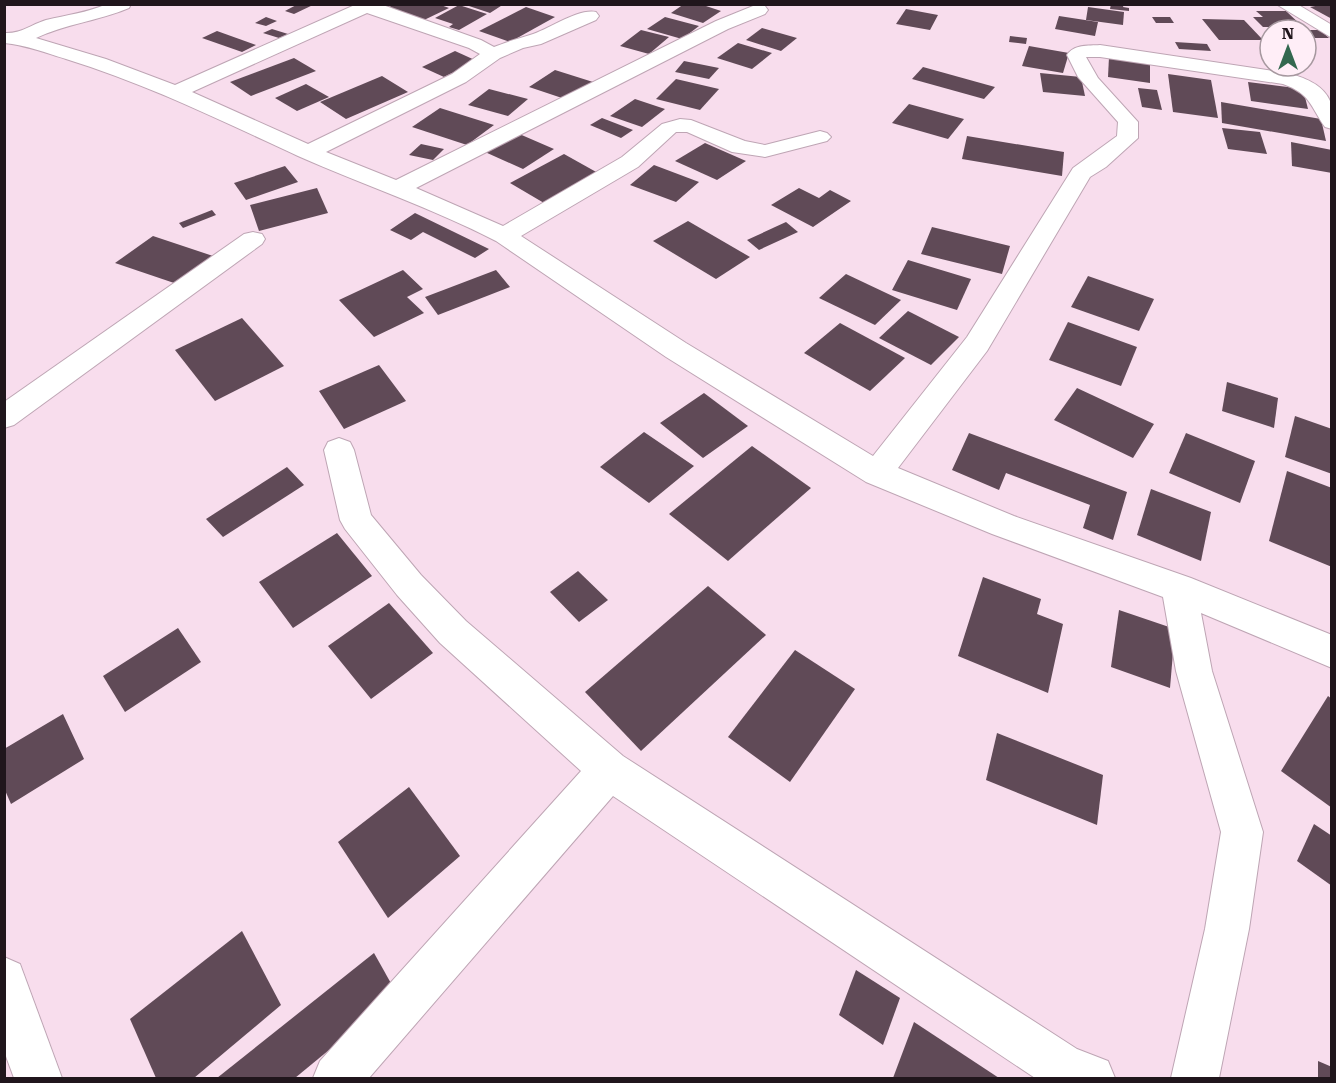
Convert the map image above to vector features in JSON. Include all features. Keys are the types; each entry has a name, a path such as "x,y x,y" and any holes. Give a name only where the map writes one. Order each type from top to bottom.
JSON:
{"street":[{"path":"12,38 49,25 99,14 123,4"},
{"path":"733,4 761,7"},
{"path":"1284,4 1332,33"},
{"path":"176,92 369,6 475,44 493,54"},
{"path":"397,189 761,7"},
{"path":"308,152 459,78 493,54 518,43 535,40 590,16"},
{"path":"12,38 99,63 176,92 308,152 475,221 504,236 676,350 877,473 1003,525 1179,588 1332,652"},
{"path":"877,473 977,344 1038,239 1081,172 1098,162 1127,138 1128,122 1090,78 1078,62 1076,55 1081,52 1100,51 1287,79 1298,82 1317,95 1324,104 1332,123"},
{"path":"504,236 630,162 669,128 680,125 691,126 741,147 765,151 820,137"},
{"path":"4,417 253,239"},
{"path":"339,450 356,520 408,585 453,632 609,770 1073,1076"},
{"path":"1179,588 1194,671 1215,751 1242,832 1227,929 1195,1078"},
{"path":"337,1078 609,770"},
{"path":"4,980 38,1078"}],"building":[{"path":"298,4 315,4 294,14 285,11"},
{"path":"395,4 438,4 449,8 422,21 387,8"},
{"path":"463,4 504,4 490,13"},
{"path":"684,4 700,4 721,11 703,23 671,13"},
{"path":"1111,4 1124,4 1123,7 1129,8 1129,11 1110,9"},
{"path":"1332,4 1332,19 1310,7"},
{"path":"459,5 487,14 459,30 449,27 453,24 435,18"},
{"path":"526,7 555,17 510,42 479,31"},
{"path":"1088,7 1124,12 1123,25 1086,20"},
{"path":"906,9 938,15 930,30 896,24"},
{"path":"1256,11 1286,11 1293,18 1258,18 1258,22 1253,17 1263,17"},
{"path":"1059,16 1098,22 1095,36 1055,29"},
{"path":"266,17 277,21 266,26 255,23"},
{"path":"665,17 699,26 682,39 647,29"},
{"path":"1152,17 1170,17 1174,23 1156,23"},
{"path":"1202,19 1244,20 1258,35 1258,40 1219,40"},
{"path":"762,28 797,38 781,51 746,40"},
{"path":"272,29 288,34 279,38 263,33"},
{"path":"641,30 669,37 649,54 620,46"},
{"path":"1318,30 1320,30 1329,38 1318,38"},
{"path":"217,31 256,45 242,52 202,38"},
{"path":"1010,36 1027,38 1026,44 1009,42"},
{"path":"1175,42 1207,44 1211,51 1179,49"},
{"path":"738,43 772,53 752,69 717,58"},
{"path":"1029,46 1069,53 1063,73 1022,66"},
{"path":"455,51 477,61 444,77 422,67"},
{"path":"1109,57 1150,62 1150,83 1108,77"},
{"path":"294,58 316,71 251,96 230,82"},
{"path":"684,61 719,68 709,79 675,72"},
{"path":"923,67 995,87 984,99 912,79"},
{"path":"555,70 593,82 568,100 529,87"},
{"path":"1040,73 1081,77 1085,96 1043,92"},
{"path":"1168,74 1211,80 1218,118 1173,112"},
{"path":"382,76 408,92 346,119 320,102"},
{"path":"676,79 719,89 700,110 656,99"},
{"path":"1248,82 1303,89 1308,109 1251,101"},
{"path":"306,84 329,97 297,111 275,98"},
{"path":"1138,88 1157,90 1162,110 1142,107"},
{"path":"489,89 528,99 508,116 468,105"},
{"path":"635,99 665,109 642,127 610,116"},
{"path":"1221,102 1321,119 1326,141 1222,123"},
{"path":"909,104 964,119 948,139 892,123"},
{"path":"440,108 494,125 467,145 412,127"},
{"path":"602,118 633,130 621,138 590,125"},
{"path":"1222,128 1260,132 1267,154 1228,149"},
{"path":"517,133 554,149 523,169 485,152"},
{"path":"967,136 1064,152 1062,176 962,159"},
{"path":"1291,142 1332,150 1332,173 1292,166"},
{"path":"705,143 746,161 717,180 675,161"},
{"path":"421,144 444,149 433,160 409,155"},
{"path":"564,154 598,173 544,203 510,183"},
{"path":"654,165 699,182 676,202 630,185"},
{"path":"285,166 298,182 246,200 234,183"},
{"path":"317,188 328,213 259,231 250,205"},
{"path":"799,188 819,198 830,190 851,201 813,227 771,205"},
{"path":"212,210 216,215 183,228 179,223"},
{"path":"415,213 489,249 475,258 423,232 411,240 390,230"},
{"path":"688,221 750,257 716,279 653,241"},
{"path":"786,222 798,232 759,250 747,240"},
{"path":"932,227 1010,246 1002,274 921,254"},
{"path":"153,236 216,257 180,285 115,263"},
{"path":"908,260 971,279 957,310 892,290"},
{"path":"403,270 423,289 407,297 424,313 374,337 339,300"},
{"path":"496,270 510,287 438,315 425,297"},
{"path":"846,274 901,300 875,325 819,298"},
{"path":"1088,276 1154,299 1139,331 1071,307"},
{"path":"908,311 959,337 931,365 879,338"},
{"path":"242,318 284,366 215,401 175,350"},
{"path":"1068,322 1137,347 1121,386 1049,360"},
{"path":"840,323 905,358 870,391 804,353"},
{"path":"379,365 406,401 344,429 319,391"},
{"path":"1227,382 1278,398 1274,428 1222,411"},
{"path":"1077,388 1154,424 1133,458 1054,420"},
{"path":"704,393 748,426 703,458 660,423"},
{"path":"1295,416 1332,429 1332,474 1285,457"},
{"path":"644,432 694,466 649,503 600,467"},
{"path":"969,433 1127,492 1113,540 1083,528 1090,505 1006,473 999,490 952,470"},
{"path":"1186,433 1255,461 1240,503 1169,473"},
{"path":"752,446 811,488 728,561 669,514"},
{"path":"287,467 304,485 223,537 206,519"},
{"path":"1287,471 1332,488 1332,567 1269,541"},
{"path":"1151,489 1211,512 1201,561 1137,535"},
{"path":"337,533 372,576 293,628 259,582"},
{"path":"578,571 608,600 579,622 550,592"},
{"path":"983,577 1041,599 1037,614 1063,624 1048,693 958,656"},
{"path":"708,586 766,635 641,751 585,692"},
{"path":"389,603 433,653 371,699 328,646"},
{"path":"1119,610 1175,629 1170,688 1111,667"},
{"path":"178,628 201,662 125,712 103,676"},
{"path":"795,650 855,689 790,782 728,737"},
{"path":"1328,696 1332,699 1332,808 1281,771"},
{"path":"63,714 84,759 11,804 4,788 4,749"},
{"path":"997,733 1103,775 1097,825 986,780"},
{"path":"409,787 460,856 388,918 338,842"},
{"path":"1314,824 1332,836 1332,886 1297,861"},
{"path":"242,931 281,1005 194,1078 156,1078 130,1019"},
{"path":"374,953 397,994 295,1078 217,1078"},
{"path":"856,970 900,998 883,1045 839,1015"},
{"path":"914,1022 999,1078 893,1078"},
{"path":"1318,1061 1332,1067 1332,1078 1318,1078"}]}
